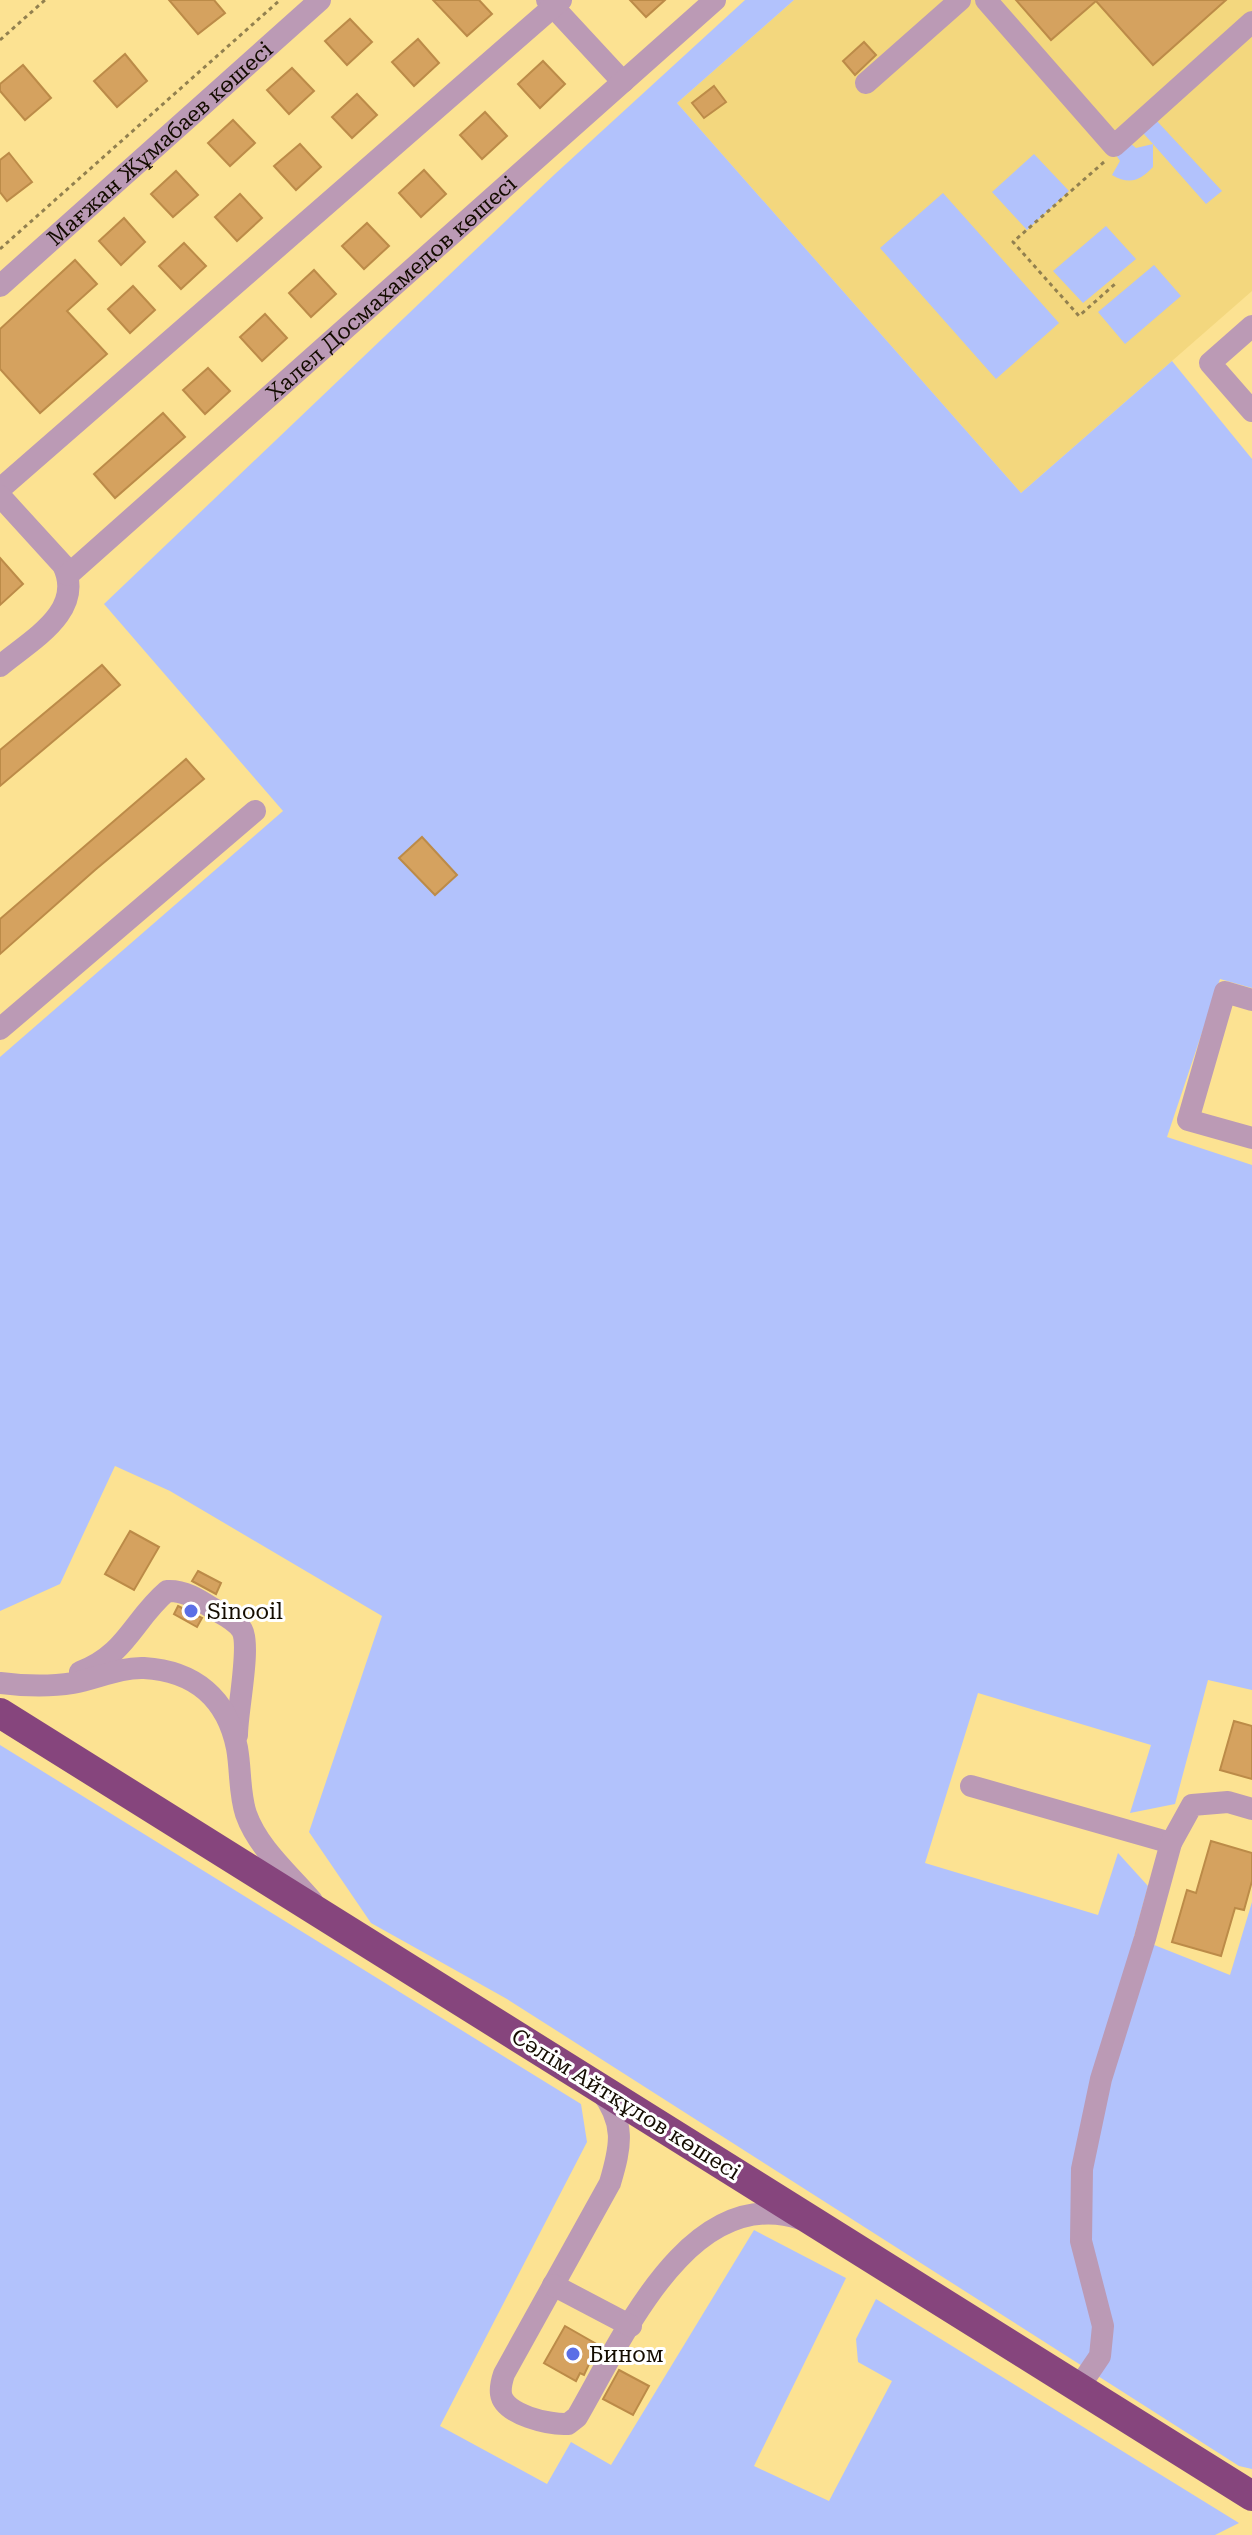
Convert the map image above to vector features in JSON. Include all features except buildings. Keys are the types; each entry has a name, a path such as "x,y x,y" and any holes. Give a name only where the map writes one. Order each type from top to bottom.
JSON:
{"highway":[{"name":"Сәлім Айтқұлов көшесі","path":"1,1693 326,1917 1252,2496"}],"street":[{"name":"Мағжан Жұмабаев көшесі","path":"0,286 320,0"},
{"name":"Халел Досмахамедов көшесі","path":"68,575 715,0"},
{"path":"866,83 960,0"},
{"path":"986,0 1114,146 1252,22"},
{"path":"0,489 554,2 623,82"},
{"path":"1252,326 1210,363 1252,411"},
{"path":"0,496 63,565 68,575 68,600 60,615 0,666"},
{"path":"0,1029 255,811"},
{"path":"1252,1000 1225,992 1188,1120 1252,1138"},
{"path":"1,1693 69,1677 106,1660 121,1647 167,1591 185,1593 235,1622 246,1642 237,1709 237,1748 246,1813 259,1840 326,1917"},
{"path":"1,1693 74,1683 141,1668 174,1672 204,1687 221,1706 237,1748"},
{"path":"971,1786 1171,1843"},
{"path":"1079,2387 1100,2356 1103,2326 1081,2241 1082,2169 1101,2079 1171,1843 1192,1805 1228,1802 1252,1809"},
{"path":"597,2086 616,2117 620,2135 619,2152 610,2183 504,2374 501,2394 505,2404 514,2410 546,2423 568,2424 577,2417 663,2273 690,2246 735,2220 748,2216 780,2214 826,2229"},
{"path":"553,2285 631,2326"}],"path":[{"path":"0,40 45,0"},
{"path":"0,249 280,0"},
{"path":"1114,146 1110,157 1013,242 1079,316 1115,284"}],"shaded area":[{"path":"745,0 794,0 677,103 1021,493 1172,361 1252,459 1252,988 1220,979 1167,1137 1252,1165 1252,1690 1208,1680 1175,1804 1130,1813 1151,1745 978,1693 925,1863 1098,1915 1118,1853 1148,1886 1134,1937 1230,1975 1252,1902 1252,2469 1239,2466 507,1999 371,1923 309,1832 382,1616 170,1491 115,1466 60,1584 0,1611 0,1057 283,811 104,604 555,174"},
{"path":"794,0 1252,0 1252,291 1021,493 677,103"},
{"path":"1156,120 1222,191 1206,204 1143,133"},
{"path":"1130,143 1136,148 1153,144 1153,167 1144,176 1129,181 1112,175 1120,161 1116,155"},
{"path":"1034,154 1069,191 1027,230 992,192"},
{"path":"943,193 1059,323 996,379 880,248"},
{"path":"1106,226 1136,259 1083,303 1053,271"},
{"path":"1154,265 1181,296 1125,344 1098,312"},
{"path":"0,1745 581,2104 587,2142 440,2426 547,2484 571,2442 611,2465 754,2230 846,2278 754,2466 829,2501 892,2381 858,2362 856,2339 876,2299 1239,2523 1215,2535 0,2535"}],"place":[{"name":"Sinooil","path":"191,1611"},
{"name":"Бином","path":"573,2354"}]}
